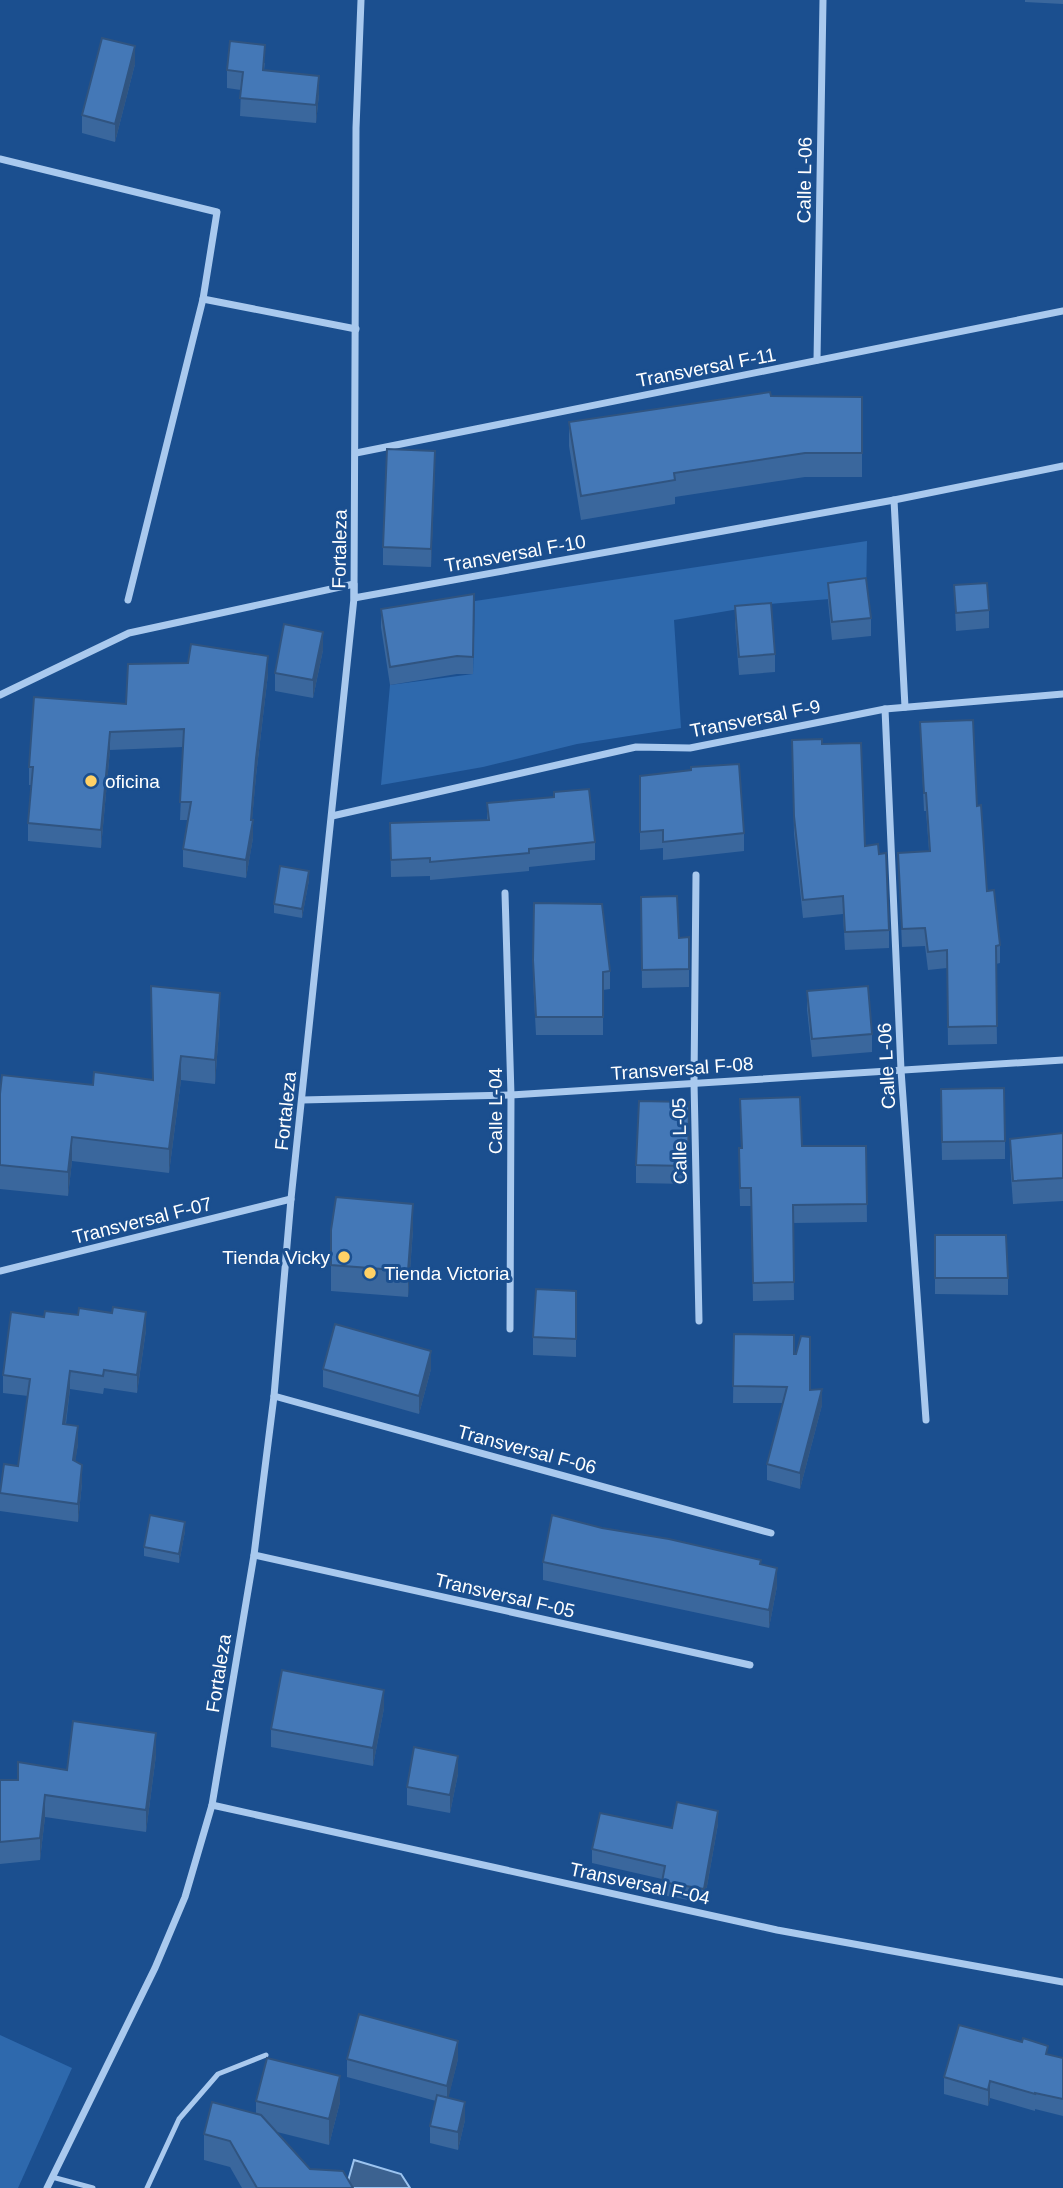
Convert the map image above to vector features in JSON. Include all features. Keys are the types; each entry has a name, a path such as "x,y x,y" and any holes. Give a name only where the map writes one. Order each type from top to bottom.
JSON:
{"street":[{"name":"Fortaleza","path":"47,2188 155,1968 185,1897 212,1805 254,1555 274,1396 291,1199 354,598 356,128 361,0"},
{"name":"Calle L-06","path":"817,360 823,0"},
{"path":"0,159 217,212 203,299 128,600"},
{"path":"203,299 356,330"},
{"name":"Transversal F-11","path":"356,453 1063,311"},
{"name":"Transversal F-10","path":"354,598 894,500 1063,466"},
{"path":"894,500 905,706"},
{"path":"0,695 129,633 354,584"},
{"name":"Transversal F-9","path":"332,816 636,747 690,748 905,706 1063,694"},
{"name":"Calle L-06","path":"885,709 901,1070 926,1420"},
{"name":"Calle L-05","path":"696,875 694,1082 699,1321"},
{"name":"Calle L-04","path":"505,893 511,1095 510,1329"},
{"name":"Transversal F-08","path":"302,1100 511,1095 1063,1060"},
{"name":"Transversal F-07","path":"0,1271 291,1199"},
{"name":"Transversal F-06","path":"274,1396 771,1533"},
{"name":"Transversal F-05","path":"254,1555 750,1665"},
{"name":"Transversal F-04","path":"212,1805 777,1930 1063,1982"}],"lane":[{"path":"147,2188 179,2119 218,2074 266,2055"},
{"path":"52,2177 93,2188"}],"shaded area":[{"path":"867,541 866,596 769,604 674,620 681,728 577,744 483,767 381,785 390,685 473,674 475,601"},
{"path":"0,2035 72,2068 18,2188 0,2188"},
{"path":"354,2160 401,2174 410,2188 346,2188"}],"building":[{"path":"102,38 135,46 115,124 82,115"},
{"path":"230,41 265,45 263,70 319,76 316,105 240,98 243,72 227,70"},
{"path":"770,392 771,396 862,397 862,453 805,453 674,473 675,480 581,496 569,422"},
{"path":"387,449 435,451 431,549 383,547"},
{"path":"866,578 871,618 832,622 828,583"},
{"path":"987,583 989,610 956,613 954,585"},
{"path":"474,594 473,657 457,656 390,667 381,609"},
{"path":"771,603 775,654 739,657 735,606"},
{"path":"284,624 323,632 313,680 275,673"},
{"path":"191,644 268,656 256,758 253,820 246,860 183,849 191,802 180,802 184,729 110,732 101,830 28,823 33,767 29,767 34,697 126,704 128,664 188,663"},
{"path":"973,720 977,806 981,805 987,891 994,890 1000,945 996,946 997,1026 948,1027 947,950 928,952 925,928 902,929 898,853 930,851 920,722"},
{"path":"822,739 822,744 861,743 865,846 878,844 879,854 886,853 889,930 845,932 843,896 803,900 794,816 792,740"},
{"path":"739,764 744,833 663,842 663,830 640,832 640,776 691,770 691,767"},
{"path":"589,789 595,842 529,849 529,853 430,862 430,858 391,860 390,823 489,820 487,803 554,797 554,792"},
{"path":"280,866 309,871 302,909 274,904"},
{"path":"677,896 679,938 689,937 689,969 642,970 641,897"},
{"path":"534,903 602,904 610,971 603,972 603,1017 536,1017"},
{"path":"151,986 220,993 215,1060 181,1056 169,1149 72,1137 68,1172 0,1165 2,1075 93,1085 94,1072 153,1080"},
{"path":"868,986 872,1034 812,1039 807,991"},
{"path":"1004,1088 1005,1141 942,1142 941,1089"},
{"path":"800,1097 802,1146 866,1146 867,1204 793,1205 794,1282 753,1283 751,1188 740,1188 740,1099"},
{"path":"639,1101 689,1102 688,1166 636,1165"},
{"path":"1063,1133 1063,1178 1013,1181 1010,1139"},
{"name":"Tienda Victoria","path":"336,1197 413,1204 408,1271 331,1265 331,1230"},
{"path":"935,1235 1006,1235 1008,1278 935,1278"},
{"path":"536,1289 576,1291 576,1339 533,1337"},
{"path":"113,1307 146,1312 137,1375 104,1370 103,1376 70,1371 63,1424 78,1426 73,1460 82,1465 78,1504 0,1493 4,1464 18,1466 30,1379 3,1375 11,1312 44,1317 45,1311 78,1315 79,1308 112,1313"},
{"path":"335,1324 431,1351 419,1396 323,1369"},
{"path":"734,1334 794,1335 794,1354 801,1336 810,1337 810,1390 822,1389 800,1473 767,1464 787,1387 733,1386"},
{"path":"150,1515 185,1522 179,1554 144,1547"},
{"path":"552,1515 602,1528 669,1539 761,1560 760,1564 777,1568 769,1610 543,1562"},
{"path":"282,1670 384,1690 373,1748 271,1729"},
{"path":"73,1721 156,1733 146,1810 45,1795 40,1838 0,1842 0,1780 18,1780 18,1762 67,1770"},
{"path":"414,1747 458,1756 450,1795 407,1787"},
{"path":"677,1802 718,1811 704,1889 662,1882 665,1866 592,1849 600,1813 672,1828"},
{"path":"359,2014 458,2041 447,2086 347,2059"},
{"path":"959,2025 1048,2046 1046,2054 1063,2058 1063,2099 990,2081 988,2090 944,2077"},
{"path":"267,2058 340,2076 329,2119 256,2101"},
{"path":"437,2095 465,2102 458,2132 430,2126"},
{"path":"212,2102 261,2115 310,2169 343,2171 353,2188 257,2188 230,2141 204,2134"}],"place":[{"name":"oficina","path":"91,781"},
{"name":"Tienda Vicky","path":"344,1257"},
{"name":"Tienda Victoria","path":"370,1273"}]}
